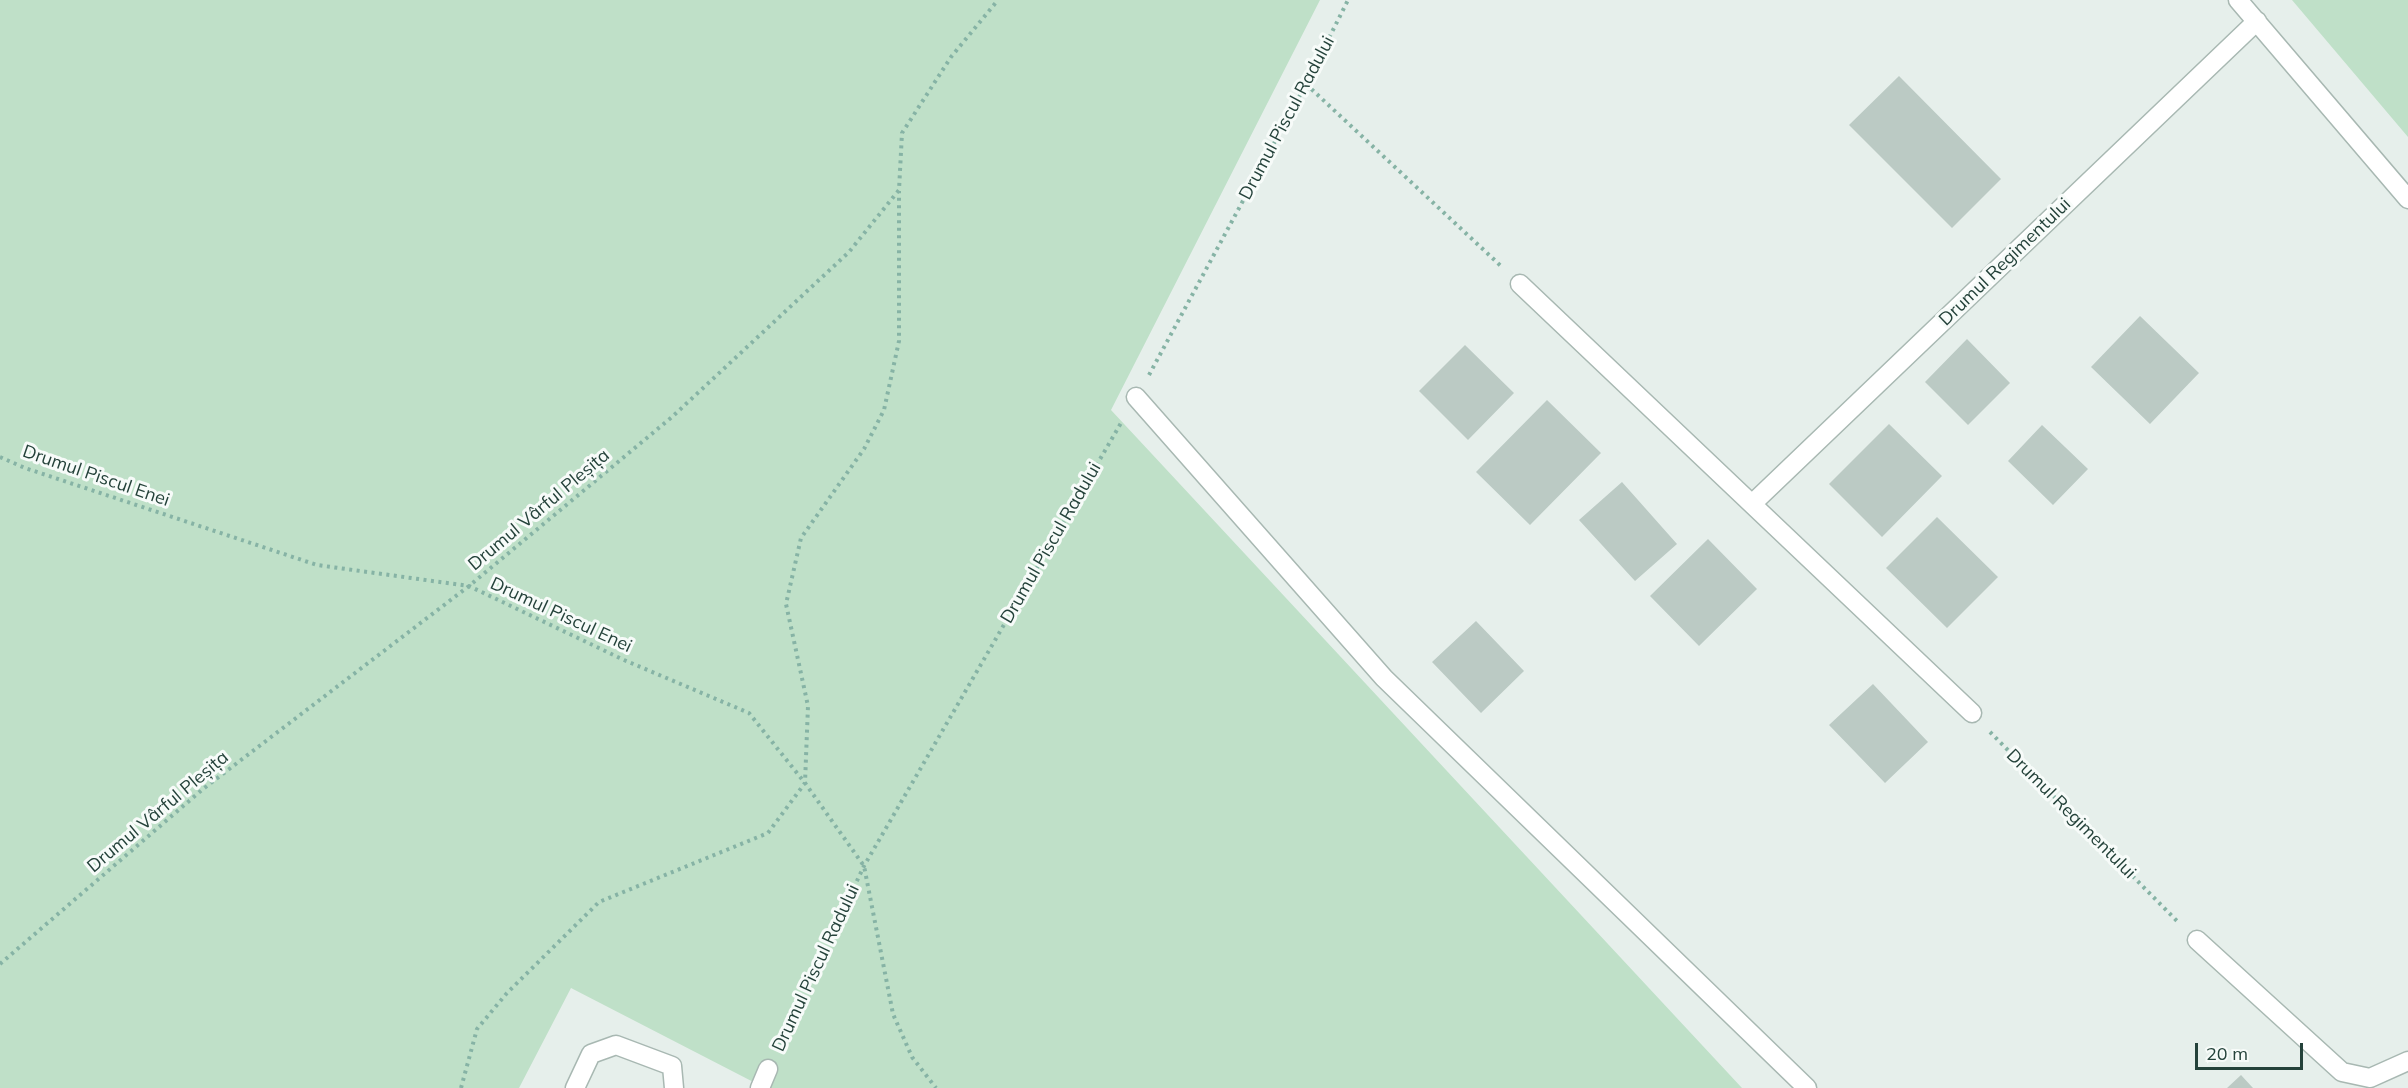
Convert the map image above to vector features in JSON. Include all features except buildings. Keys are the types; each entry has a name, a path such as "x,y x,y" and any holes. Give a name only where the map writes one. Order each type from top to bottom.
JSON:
{"street":[{"path":"2238,0 2408,199"},
{"name":"Drumul Regimentului","path":"1753,503 2257,21"},
{"path":"1520,284 1972,713"},
{"path":"1136,397 1384,678 1807,1088"},
{"path":"2197,940 2342,1072 2370,1078 2408,1061"},
{"path":"575,1088 591,1054 616,1045 672,1066 674,1088"},
{"name":"Drumul Piscul Radului","path":"760,1088 768,1069"}],"path":[{"path":"461,1088 477,1029 507,993 599,902 768,833 806,783 808,706 786,604 801,538 864,448 884,410 899,341 899,190 902,133 951,57 998,0"},
{"name":"Drumul Piscul Radului","path":"768,1069 864,866 1136,397 1306,84 1348,0"},
{"path":"1306,84 1520,284"},
{"name":"Drumul Vârful Pleșița","path":"0,964 203,789 469,586 689,402 849,252 899,190"},
{"name":"Drumul Piscul Enei","path":"0,457 25,468 317,565 469,586 624,660 749,713 806,783 864,866"},
{"name":"Drumul Regimentului","path":"1972,713 2197,940"},
{"path":"864,866 893,1014 912,1057 936,1088"}],"green space":[{"path":"0,0 1320,0 1111,410 1742,1088 765,1088 571,988 519,1088 0,1088"},
{"path":"2292,0 2408,0 2408,137"}]}
